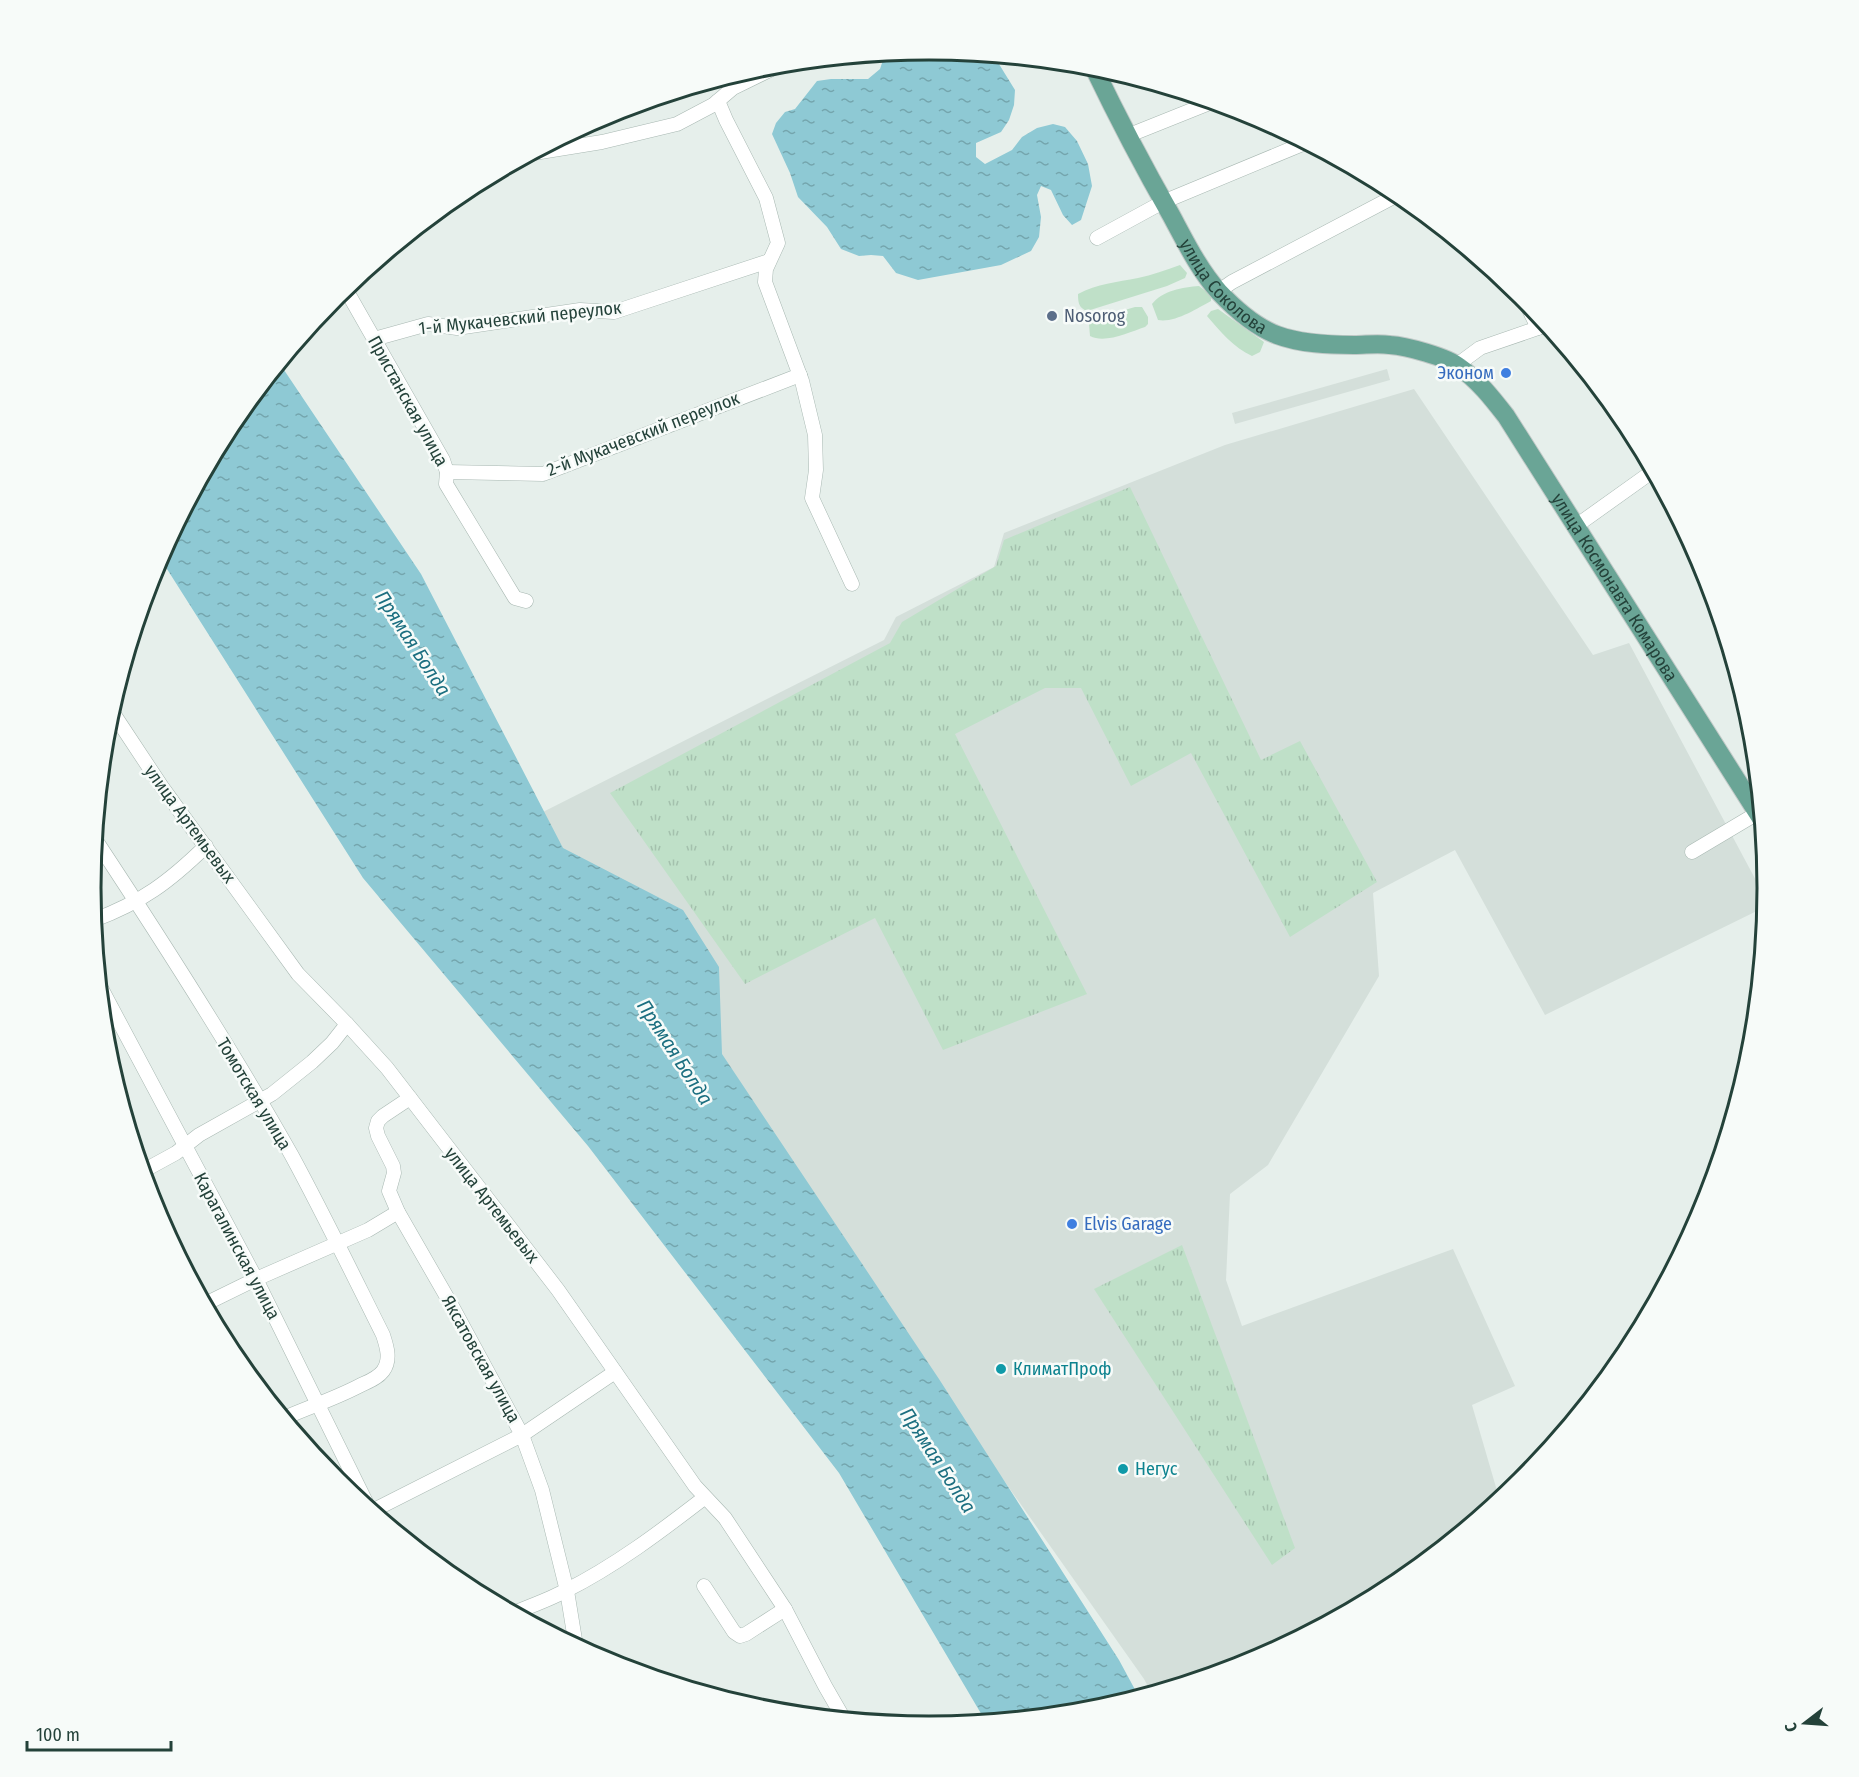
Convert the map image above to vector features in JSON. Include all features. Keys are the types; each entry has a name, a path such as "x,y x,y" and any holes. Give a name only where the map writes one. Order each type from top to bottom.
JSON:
{"main road":[{"name":"улица Соколова","path":"1099,78 1127,136 1205,273 1235,307 1276,335 1344,345 1391,345 1428,354 1457,365"},
{"name":"улица Космонавта Комарова","path":"1457,365 1480,384 1506,416 1753,804"}],"street":[{"path":"554,150 602,142 677,124 718,101 743,82"},
{"path":"718,101 766,198 778,243 766,269 765,282 800,375 815,435 816,470 812,498 852,584"},
{"path":"1127,136 1202,106"},
{"path":"1097,238 1163,202 1298,146"},
{"path":"1219,291 1389,199"},
{"name":"1-й Мукачевский переулок","path":"374,339 428,324 457,328 580,310 614,312 769,261"},
{"name":"Пристанская улица","path":"350,297 443,460 447,472 446,484 515,598 526,601"},
{"path":"1457,365 1480,348 1538,328"},
{"name":"2-й Мукачевский переулок","path":"447,472 543,474 800,375"},
{"path":"1575,525 1647,475"},
{"name":"улица Артемьевых","path":"118,721 162,787 298,974 387,1068 558,1290 704,1498 724,1518 786,1609 840,1712"},
{"path":"1692,852 1755,818"},
{"path":"102,917 136,902 155,890 184,868 206,846"},
{"name":"Томотская улица","path":"102,850 261,1102 293,1158 383,1335 388,1361 383,1371 338,1397 317,1405"},
{"name":"Карагалинская улица","path":"109,1003 256,1279 359,1488"},
{"path":"150,1167 199,1135 261,1102 312,1062 332,1043 347,1024"},
{"name":"Яксатовская улица","path":"410,1098 383,1116 376,1128 393,1166 394,1173 389,1191 398,1212 522,1435 542,1490 567,1591 575,1637"},
{"path":"211,1301 368,1230 398,1212"},
{"path":"378,1506 522,1435 615,1372"},
{"path":"291,1415 317,1405"},
{"path":"522,1610 567,1591 641,1546 704,1498"},
{"path":"704,1586 734,1632 740,1636 786,1609"}],"shaded area":[{"path":"1387,369 1390,380 1235,424 1232,413"},
{"path":"1414,389 1593,655 1629,643 1758,884 1757,911 1545,1015 1455,850 1373,893 1379,976 1268,1165 1230,1194 1226,1280 1242,1326 1453,1249 1515,1386 1472,1405 1497,1491 1434,1546 1344,1606 1296,1632 1247,1654 1149,1688 535,816 884,640 896,617 994,567 1004,533 1225,445"}],"green space":[{"path":"1180,265 1187,273 1185,278 1167,286 1087,311 1082,308 1078,300 1078,294 1092,288 1138,278"},
{"path":"1199,286 1211,295 1211,301 1178,317 1158,320 1152,304 1156,300 1173,290"},
{"path":"1142,307 1148,317 1148,324 1145,327 1110,338 1090,336 1089,324 1101,317"},
{"path":"1218,309 1264,342 1260,352 1252,356 1233,344 1222,333 1207,316 1211,311"},
{"path":"1130,487 1261,760 1300,741 1377,882 1290,937 1191,753 1131,786 1081,688 1045,688 955,734 1087,994 943,1050 875,918 745,984 610,793 890,643 902,622 996,566 1004,540"},
{"path":"1182,1245 1295,1548 1272,1565 1094,1289"}],"water":[{"path":"930,60 999,63 1015,90 1014,105 1009,120 1001,132 976,143 976,157 985,164 1012,150 1022,137 1037,128 1053,124 1065,127 1077,141 1088,164 1092,186 1081,220 1072,225 1063,215 1051,190 1041,186 1037,195 1041,217 1039,237 1031,251 1001,265 918,280 896,273 883,256 859,256 841,249 827,227 798,197 772,134 776,123 785,112 795,109 817,81 868,79 880,69 882,62"},
{"name":"Прямая Болда","path":"284,370 421,574 563,848 683,910 719,967 722,1054 939,1379 1119,1660 1136,1691 1038,1710 982,1715 839,1473 588,1146 363,878 166,567 186,522 212,474 241,428"}],"place":[{"name":"Nosorog","path":"1052,316"},
{"name":"Эконом","path":"1506,373"},
{"name":"Elvis Garage","path":"1072,1224"},
{"name":"КлиматПроф","path":"1001,1369"},
{"name":"Негус","path":"1123,1469"}]}
